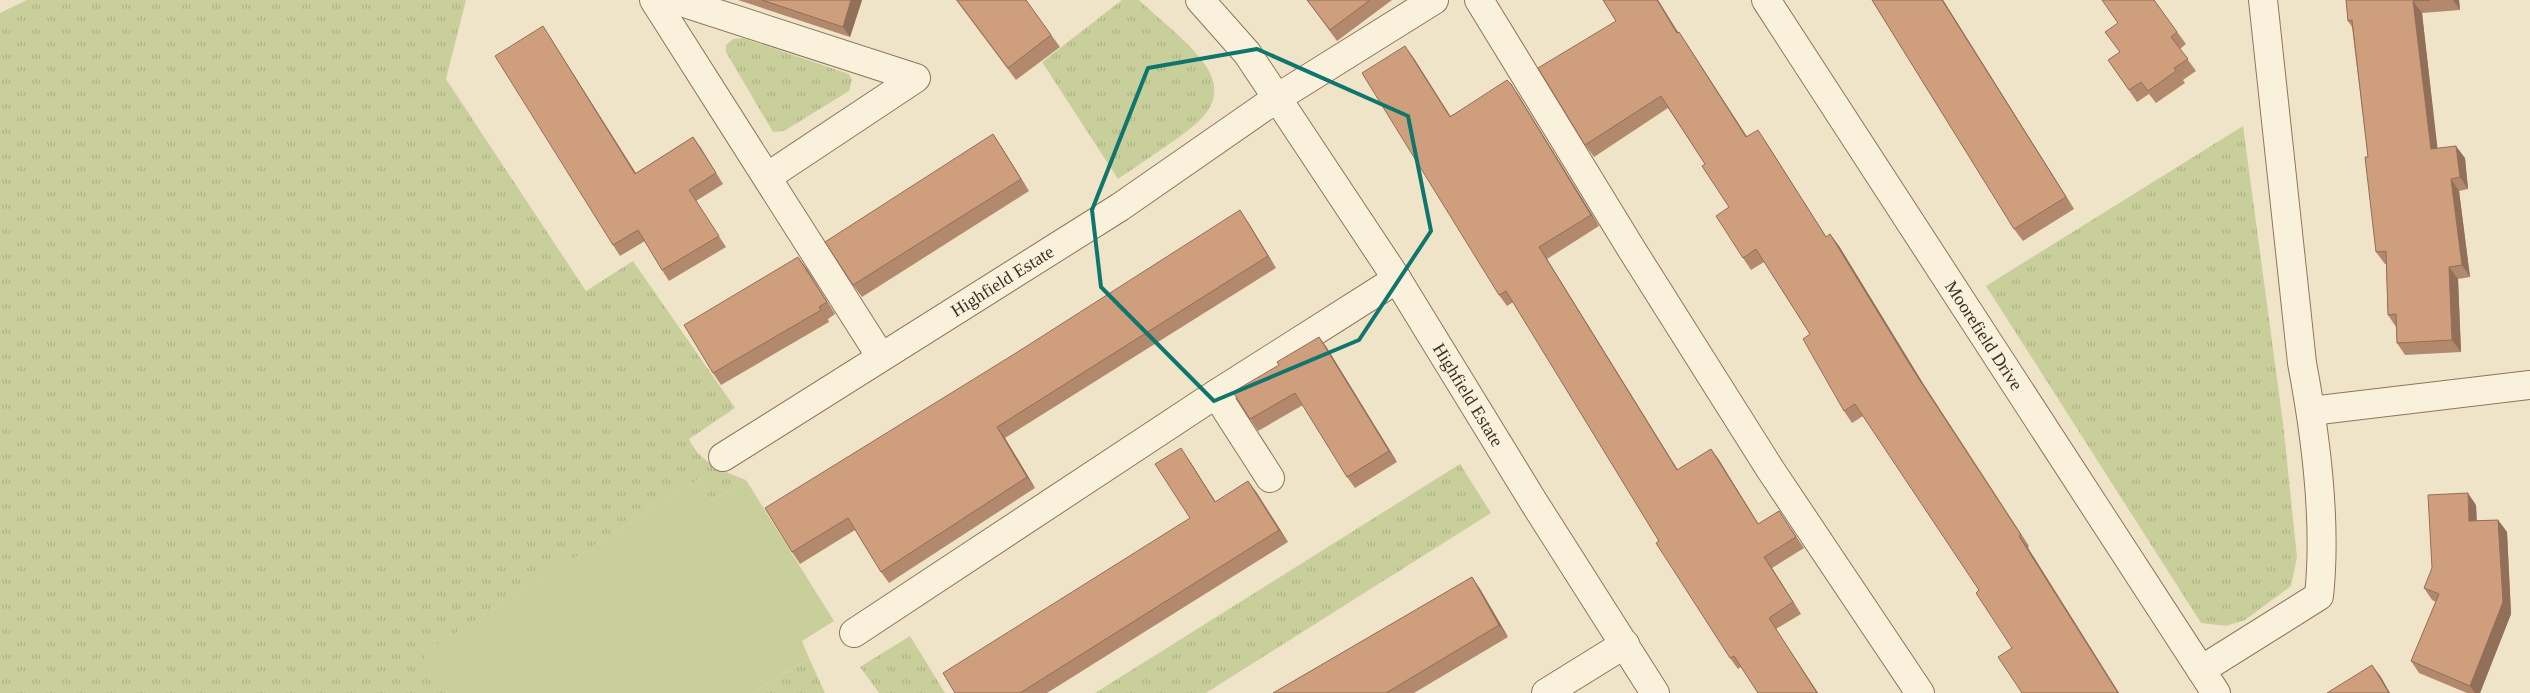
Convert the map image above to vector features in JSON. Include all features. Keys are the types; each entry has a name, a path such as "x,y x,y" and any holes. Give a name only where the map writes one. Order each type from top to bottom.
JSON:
{"street":[{"path":"654,0 881,357"},
{"path":"675,0 916,78 767,177"},
{"name":"Highfield Estate","path":"1200,0 1247,53 1397,279 1533,501 1656,693"},
{"path":"1277,98 1434,0"},
{"path":"1479,0 1632,250 1770,469 1920,693"},
{"name":"Moorefield Drive","path":"1766,0 2216,693"},
{"path":"2202,670 2319,596 2322,571 2321,520 2311,411 2302,363 2263,0"},
{"name":"Highfield Estate","path":"723,457 1120,207 1277,98"},
{"path":"854,633 1216,394 1397,279"},
{"path":"2311,411 2530,385"},
{"path":"1216,394 1270,478"},
{"path":"1546,693 1625,644"}],"highlighted area":[{"path":"1257,49 1408,116 1431,231 1359,340 1214,401 1101,287 1092,210 1148,68"}],"green space":[{"path":"27,0 466,0 446,79 586,291 633,261 735,408 689,439 694,448 706,460 746,480 711,501 699,479 423,654 448,693 0,693 0,13"},
{"path":"1122,0 1139,0 1179,35 1200,58 1210,73 1214,86 1213,99 1208,110 1200,120 1178,138 1118,179 1042,62"},
{"path":"743,38 849,74 852,80 849,91 784,131 773,132 726,52 726,45 733,39"},
{"path":"2243,126 2283,423 2297,557 2291,586 2245,620 2226,626 2201,623 1986,286"},
{"path":"1460,464 1491,513 1206,693 1095,693"},
{"path":"699,479 711,501 746,480 834,621 802,641 809,658 752,693 448,693 422,654"},
{"path":"910,636 945,693 879,693 860,667"},
{"path":"809,658 825,693 752,693"}],"building":[{"path":"762,0 851,0 843,27"},
{"path":"957,0 1026,0 1051,35 1008,68"},
{"path":"1307,0 1370,0 1330,30"},
{"path":"1603,0 1657,0 1746,137 1758,130 1826,237 1830,234 1915,373 2021,535 2019,536 2118,693 2022,693 1998,657 2012,648 1976,593 1979,590 1855,404 1844,411 1803,339 1810,334 1756,249 1743,258 1716,216 1729,207 1702,166 1705,164 1661,96 1585,145 1538,68 1616,21"},
{"path":"1872,0 1942,0 2066,197 2014,229"},
{"path":"2102,0 2154,0 2177,32 2171,37 2188,59 2174,68 2176,71 2148,91 2141,82 2129,90 2108,60 2120,52 2105,32 2118,23"},
{"path":"2346,0 2430,0 2413,1 2431,149 2456,146 2460,177 2451,179 2462,265 2449,267 2452,340 2397,343 2396,314 2388,315 2386,251 2376,252 2365,157 2368,157 2352,20 2348,21"},
{"path":"543,26 635,174 693,137 716,173 689,190 719,236 662,270 638,230 613,245 495,56"},
{"path":"1405,46 1450,117 1507,80 1511,84 1591,215 1539,247 1677,470 1711,449 1758,524 1779,511 1796,537 1764,557 1793,602 1769,618 1817,693 1758,693 1734,656 1730,658 1656,543 1659,541 1506,291 1499,295 1362,73"},
{"path":"993,134 1021,179 853,285 825,242"},
{"path":"1240,210 1268,256 997,427 1027,477 881,572 848,518 792,552 765,508 1016,353"},
{"path":"798,257 827,302 819,307 821,310 713,373 684,325"},
{"path":"1319,337 1389,451 1347,477 1295,393 1250,419 1233,392 1279,365 1277,362"},
{"path":"1181,448 1215,502 1248,481 1279,530 1020,693 955,693 943,673 1190,518 1155,464"},
{"path":"2468,493 2469,521 2498,520 2503,602 2470,686 2411,661 2439,594 2424,588 2432,568 2428,495"},
{"path":"1472,577 1499,625 1386,693 1273,693"},
{"path":"2372,665 2389,693 2327,693"}]}
